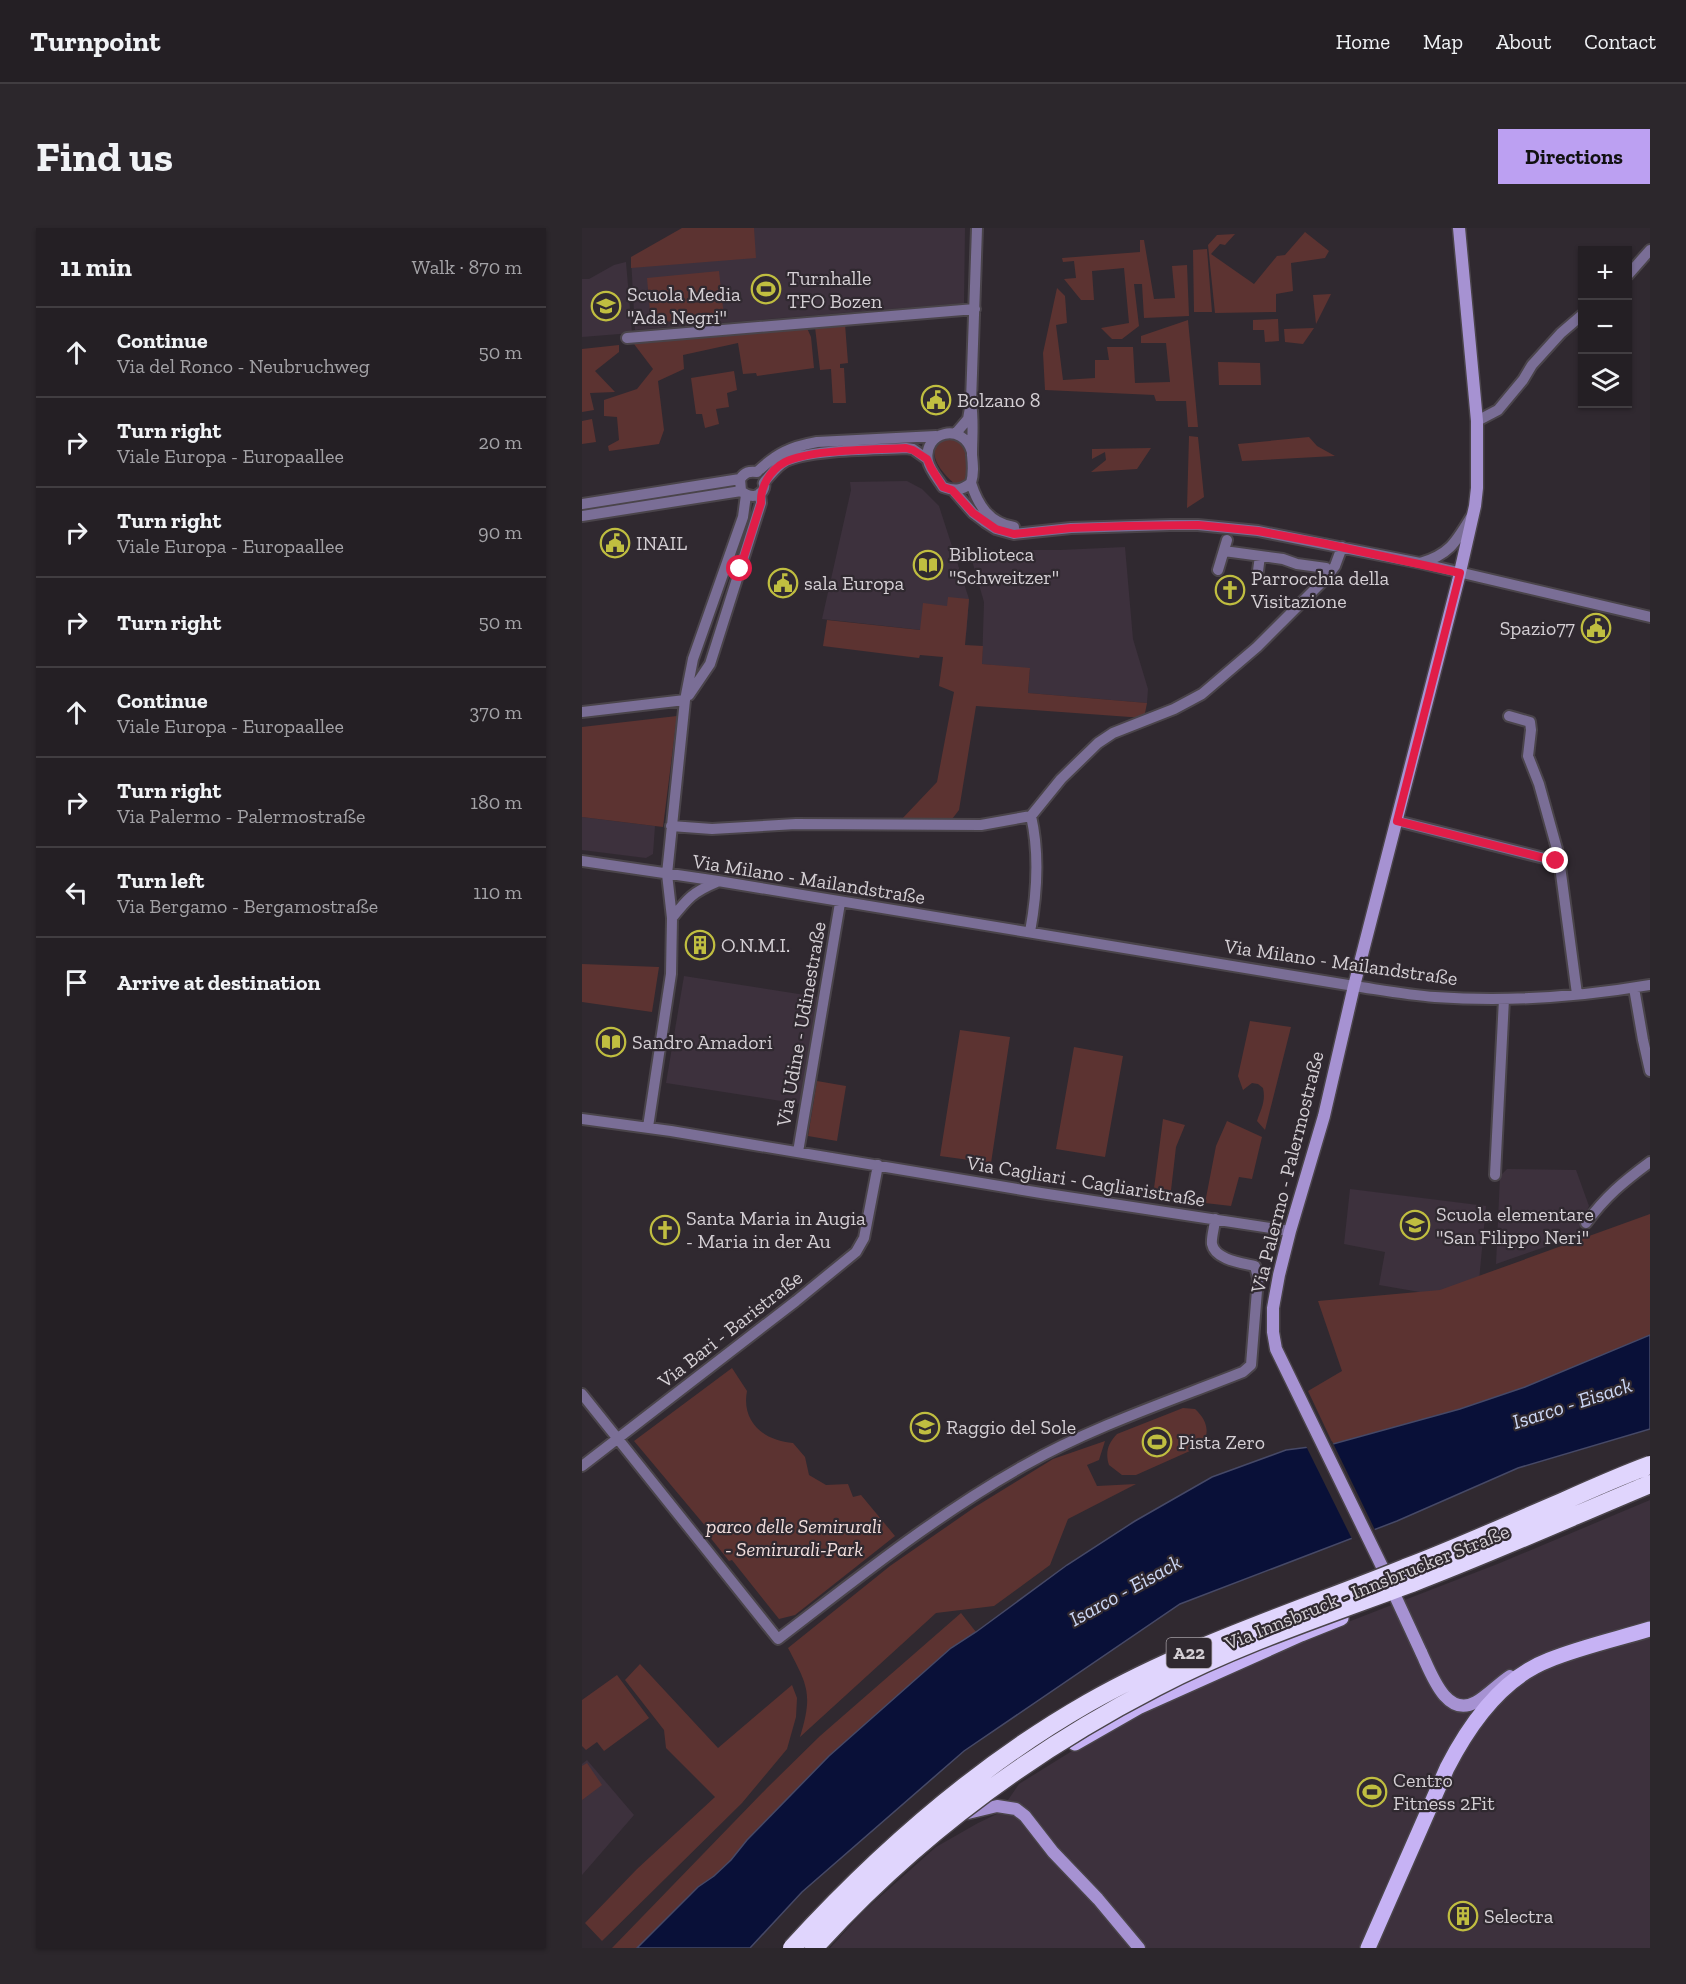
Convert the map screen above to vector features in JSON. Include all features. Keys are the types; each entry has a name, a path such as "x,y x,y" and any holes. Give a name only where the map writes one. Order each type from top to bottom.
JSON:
{"highway":[{"name":"A22","path":"792,1948 821,1916 894,1845 970,1782 1029,1740 1088,1703 1214,1642 1404,1569 1650,1465"},
{"name":"A22","path":"814,1948 906,1857 981,1796 1038,1755 1096,1719 1220,1656 1475,1558 1650,1484"}],"main road":[{"name":"Via Innsbruck - Innsbrucker Straße","path":"821,1948 852,1914 905,1865 968,1814 1051,1757 1138,1707 1301,1634 1650,1493"},
{"path":"1301,1634 1327,1606 1386,1582 1447,1558 1488,1548 1514,1548"},
{"path":"1368,1948 1456,1751 1489,1705 1508,1686 1548,1660 1650,1629"}],"street":[{"path":"956,433 968,419 971,402 977,228"},
{"name":"Via Palermo - Palermostraße","path":"1459,228 1477,421 1477,488 1473,515 1397,821 1353,986 1324,1116 1290,1231 1273,1308 1273,1332 1276,1348 1292,1383 1439,1690 1452,1703 1470,1705 1479,1701 1489,1691 1531,1662 1548,1660"},
{"path":"1632,271 1650,250"},
{"path":"627,338 975,309"},
{"path":"1477,421 1498,410 1523,380 1532,365 1561,333 1578,318"},
{"path":"764,482 780,465 805,456 906,448 927,459 943,487 952,490 964,489 970,483 973,475 971,448 974,425 971,402"},
{"path":"757,472 787,449 817,442 956,433 963,436 971,448"},
{"path":"927,459 929,447 936,436"},
{"path":"582,504 742,488 754,496 764,488 764,482 762,476 757,472 751,471 744,474 742,488 743,517 700,642 685,700 667,874 672,918 671,974 648,1127"},
{"path":"970,483 982,509 993,519 1008,526 1035,530"},
{"path":"582,516 742,488"},
{"path":"952,490 973,513 996,529 1014,534 1035,530 1198,525 1258,531 1420,564 1650,617"},
{"path":"685,700 711,660 761,503 760,493"},
{"name":"Via Palermo - Palermostraße","path":"1420,564 1434,560 1447,552 1473,515"},
{"path":"1218,570 1225,545 1260,556 1283,558 1297,564 1326,568"},
{"path":"671,826 712,829 796,824 981,825 1031,816 1061,779 1098,743 1113,733 1188,702 1202,694 1234,668 1326,578 1335,566 1342,547"},
{"path":"1258,571 1260,556"},
{"path":"700,642 705,655 711,660"},
{"path":"692,669 711,660"},
{"path":"582,712 685,700"},
{"path":"1509,716 1530,722 1528,756 1539,784 1557,849 1556,861"},
{"path":"1030,932 1037,886 1035,836 1031,816"},
{"path":"1397,821 1556,861 1560,866 1577,994"},
{"name":"Via Milano - Mailandstraße","path":"582,861 718,881 840,903 1353,986 1434,997 1504,999 1577,994 1650,985"},
{"path":"672,918 690,896 699,889 718,881"},
{"name":"Via Udine - Udinestraße","path":"798,1152 840,903"},
{"path":"1634,988 1642,1040 1650,1071"},
{"path":"1495,1175 1504,999"},
{"name":"Via Cagliari - Cagliaristraße","path":"582,1119 648,1127 1041,1193 1290,1231"},
{"path":"1586,1223 1602,1201 1650,1162"},
{"name":"Via Bari - Baristraße","path":"582,1466 856,1252 864,1238 878,1165"},
{"path":"582,1394 778,1639 944,1515 1024,1465 1088,1433 1243,1372 1251,1365 1258,1278 1255,1266 1226,1258 1216,1252 1212,1244 1215,1219"},
{"path":"968,1814 997,1806 1016,1809 1025,1816 1053,1852 1098,1899 1139,1948"}],"shaded area":[{"path":"683,228 965,228 964,303 635,330 631,258"},
{"name":"Scuola Media \"Ada Negri\"","path":"626,262 632,333 582,337 582,279 589,279 614,265"},
{"path":"907,481 922,489 939,506 969,599 966,635 822,619 851,490 850,482"},
{"path":"1125,547 1133,639 1148,689 1147,703 1028,693 1030,669 982,664 984,602 969,550"},
{"path":"582,817 655,826 653,854 646,858 582,850"},
{"path":"684,976 818,997 800,1104 666,1083"},
{"path":"1507,1169 1576,1170 1589,1206 1576,1236 1496,1264 1500,1176"},
{"name":"Scuola elementare \"San Filippo Neri\"","path":"1350,1189 1486,1206 1479,1281 1437,1295 1379,1285 1385,1252 1344,1244"},
{"path":"1650,1500 1650,1948 830,1948 864,1911 936,1847 999,1813 1019,1784 1142,1710 1299,1641 1500,1563"},
{"path":"587,1760 634,1815 582,1875 582,1764"}],"green space":[{"path":"682,228 754,228 756,258 631,268 631,257"},
{"path":"1305,232 1329,251 1325,258 1291,263 1293,291 1276,294 1276,312 1215,313 1208,245 1217,235 1235,234 1225,245 1220,244 1211,254 1254,284 1277,256 1285,255"},
{"path":"1140,240 1144,240 1154,299 1175,298 1172,266 1187,265 1189,316 1144,318 1142,284 1134,284 1139,326 1122,339 1112,339 1101,328 1129,323 1124,268 1092,271 1094,300 1081,300 1064,279 1076,278 1074,261 1063,262 1062,258 1140,252"},
{"path":"1207,249 1212,312 1194,312 1193,250"},
{"path":"719,271 724,317 651,323 647,278"},
{"path":"1057,288 1065,296 1067,323 1056,325 1063,380 1095,378 1095,360 1109,360 1107,347 1133,347 1135,383 1170,382 1166,343 1141,343 1141,336 1188,320 1198,427 1188,427 1186,401 1156,401 1154,395 1045,390 1043,353"},
{"path":"1331,294 1316,324 1313,295"},
{"path":"1278,319 1279,341 1265,342 1264,330 1253,330 1253,320"},
{"path":"845,324 848,363 840,364 840,368 844,368 846,403 833,403 831,369 820,370 815,327"},
{"path":"807,328 811,337 814,368 757,376 756,373 743,374 738,343 683,355 684,369 658,381 664,430 659,444 609,451 608,446 619,440 617,417 604,416 604,400 637,389 653,369 634,344"},
{"path":"1314,328 1303,344 1285,342 1284,329"},
{"path":"619,345 619,352 595,371 615,392 590,393 594,410 582,412 582,349"},
{"path":"1218,362 1260,363 1261,385 1219,385"},
{"path":"734,371 737,390 727,393 729,407 716,409 719,424 705,428 702,414 696,414 691,378"},
{"path":"592,419 596,442 582,444 582,421"},
{"path":"1189,436 1198,437 1204,497 1187,508"},
{"path":"1309,437 1317,446 1335,456 1242,461 1238,444"},
{"path":"948,438 957,438 968,451 969,474 967,480 961,484 955,484 950,479 936,461 934,454 940,442"},
{"path":"1151,448 1137,469 1091,472 1106,460 1105,452 1092,459 1092,449"},
{"path":"948,597 969,599 965,645 983,646 982,664 1030,668 1028,693 1147,703 1144,718 976,706 959,810 949,823 900,821 937,782 954,692 939,686 943,657 920,655 919,658 823,646 827,620 920,630 923,603 947,606"},
{"path":"677,716 663,827 582,817 582,727"},
{"path":"582,964 659,967 652,1012 582,1002"},
{"path":"1250,1021 1291,1027 1265,1130 1257,1121 1263,1101 1263,1088 1252,1083 1243,1090 1238,1076"},
{"path":"960,1030 1010,1037 991,1163 940,1156"},
{"path":"1074,1047 1123,1056 1105,1157 1056,1149"},
{"path":"817,1081 846,1086 837,1141 808,1136"},
{"path":"1163,1119 1185,1125 1176,1147 1170,1199 1153,1196"},
{"path":"1227,1121 1262,1137 1252,1179 1239,1177 1231,1206 1205,1203 1216,1146"},
{"path":"1650,1214 1650,1335 1525,1387 1460,1409 1333,1444 1308,1391 1342,1371 1318,1301 1440,1290"},
{"name":"parco delle Semirurali - Semirurali-Park","path":"732,1368 747,1391 748,1412 757,1428 773,1438 793,1443 805,1457 809,1475 826,1485 848,1484 853,1497 861,1495 895,1536 795,1615 779,1619 732,1560 729,1561 709,1536 712,1534 634,1441"},
{"name":"Pista Zero","path":"1183,1408 1195,1409 1205,1422 1207,1431 1201,1446 1136,1475 1122,1475 1109,1465 1108,1448 1117,1434"},
{"path":"1105,1441 1099,1460 1087,1465 1097,1486 1136,1484 1068,1519 1050,1565 994,1606 936,1613 800,1737 806,1710 806,1691 800,1672 788,1648 890,1566 975,1507 1053,1459"},
{"path":"961,1613 976,1632 951,1648 829,1756 747,1840 731,1860 698,1887 637,1948 612,1948 820,1736"},
{"path":"640,1664 718,1748 792,1685 797,1698 796,1717 787,1749 742,1803 602,1941 585,1923 637,1869 715,1797 666,1748 664,1730 625,1680"},
{"path":"617,1675 649,1718 604,1751 597,1742 586,1750 582,1746 582,1700"},
{"path":"587,1763 602,1785 582,1800 582,1766"}],"water":[{"name":"Isarco - Eisack","path":"1650,1335 1650,1429 1518,1468 1397,1521 1180,1604 964,1751 802,1892 750,1948 637,1948 698,1887 731,1860 747,1840 829,1756 951,1648 1067,1565 1135,1521 1212,1477 1286,1450 1333,1444 1460,1409 1525,1387"}],"pier":[{"path":"1332,1441 1376,1532 1353,1541 1305,1444"}],"place":[{"name":"Turnhalle TFO Bozen","path":"766,289"},
{"name":"Scuola Media \"Ada Negri\"","path":"606,306"},
{"name":"Bolzano 8","path":"936,400"},
{"name":"INAIL","path":"615,543"},
{"name":"Biblioteca \"Schweitzer\"","path":"928,565"},
{"name":"sala Europa","path":"783,583"},
{"name":"Parrocchia della Visitazione","path":"1230,590"},
{"name":"Spazio77","path":"1596,628"},
{"name":"O.N.M.I.","path":"700,945"},
{"name":"Sandro Amadori","path":"611,1042"},
{"name":"Scuola elementare \"San Filippo Neri\"","path":"1415,1225"},
{"name":"Santa Maria in Augia - Maria in der Au","path":"665,1230"},
{"name":"Raggio del Sole","path":"925,1427"},
{"name":"Pista Zero","path":"1157,1442"},
{"name":"Centro Fitness 2Fit","path":"1372,1792"},
{"name":"Selectra","path":"1463,1916"}],"route":[{"path":"740,569 761,503 760,493 764,488 764,482 780,465 794,458 805,456 906,448 927,459 943,487 952,490 973,513 996,529 1014,534 1071,528 1198,525 1258,531 1460,573 1397,821 1556,861"}]}
